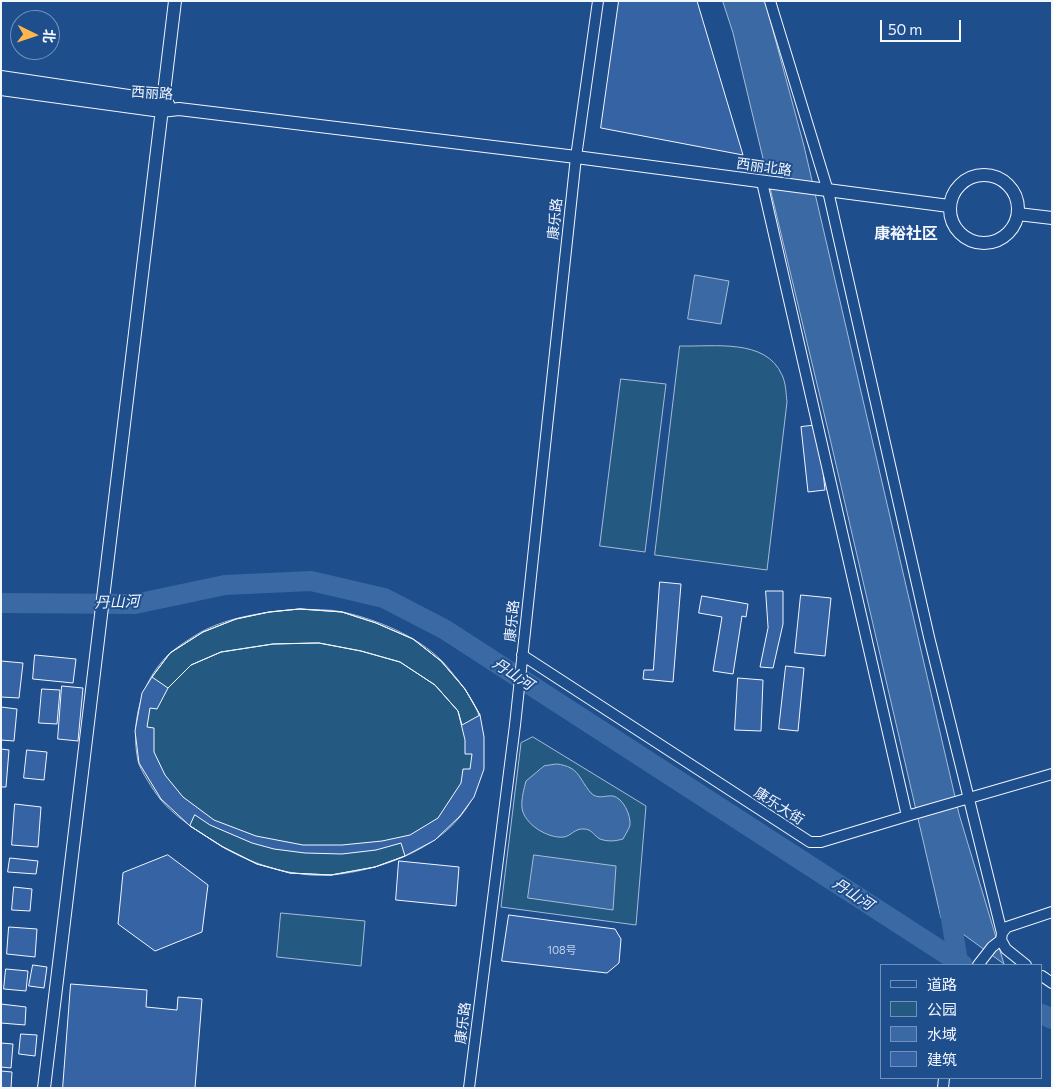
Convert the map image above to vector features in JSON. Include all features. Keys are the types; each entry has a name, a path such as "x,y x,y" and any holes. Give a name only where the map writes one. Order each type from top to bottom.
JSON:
{"street":[{"path":"44,1088 176,1"},
{"name":"康乐路","path":"469,1088 515,725 576,157 598,1"},
{"path":"770,1 828,191 929,636 964,800 1006,949 1025,964"},
{"name":"西丽路","path":"1,77 179,109 576,157"},
{"name":"西丽路","path":"1,89 162,106"},
{"name":"西丽北路","path":"576,157 949,206"},
{"path":"980,175 995,177 1008,185 1016,199 1018,214 1011,231 997,241 980,244 963,237 952,224 949,206 954,191 965,180 980,175"},
{"path":"762,182 906,816"},
{"path":"1018,214 1052,218"},
{"name":"康乐大街","path":"522,655 810,842 821,842 1052,774"},
{"path":"979,964 1002,937 1007,927 1052,912"}],"green space":[{"path":"680,346 723,346 752,350 764,355 774,363 782,375 786,388 787,402 767,570 655,555"},
{"path":"621,379 666,384 645,552 600,546"},
{"path":"300,609 343,612 383,624 421,644 444,663 467,693 478,713 480,728 475,791 461,816 430,843 412,853 372,868 332,875 301,874 270,867 240,856 226,849 178,817 160,799 139,765 136,732 140,703 151,677 169,654 201,632 224,622 262,613"},
{"path":"533,737 646,806 636,925 501,907 521,743"},
{"path":"281,913 365,921 361,966 277,957"}],"water":[{"path":"723,1 765,1 804,146 959,814 1004,964 941,918 828,430 733,33"},
{"path":"695,275 729,281 721,324 688,319"},
{"path":"565,765 578,774 594,795 599,797 613,796 620,800 628,812 630,821 623,839 603,840 589,830 584,829 564,837 551,836 527,820 522,808 526,781 544,766"},
{"path":"534,855 616,866 613,910 528,898"}],"building":[{"path":"619,1 697,1 743,155 601,128"},
{"path":"818,425 825,490 808,492 801,427"},
{"path":"660,582 681,584 673,682 643,679 644,670 653,670"},
{"path":"766,591 783,591 783,624 773,668 760,667 768,628"},
{"path":"801,595 831,598 825,656 795,653"},
{"path":"702,596 748,604 746,617 742,616 733,674 713,671 722,617 699,613"},
{"path":"300,609 342,612 376,623 413,639 441,661 465,689 480,715 484,737 484,769 474,797 460,816 435,840 405,856 375,867 331,875 290,873 257,864 223,847 190,826 161,799 139,763 135,731 142,693 170,653 203,632 236,619 269,612","holes":["319,643 361,651 400,662 435,685 458,711 465,740 465,754 472,754 470,769 463,769 461,783 438,818 410,835 382,841 342,845 303,845 256,836 214,820 183,797 165,775 154,752 154,728 147,727 150,708 157,709 168,688 191,665 221,652 273,644"]},
{"path":"300,609 342,612 376,623 413,639 441,661 465,689 480,715 462,725 458,711 435,685 400,662 361,651 319,643 273,644 221,652 191,665 168,688 152,677 170,653 203,632 236,619 269,612"},
{"path":"35,655 76,659 73,683 33,679"},
{"path":"1,661 23,663 19,698 1,697"},
{"path":"786,666 804,668 798,731 779,729"},
{"path":"738,678 763,680 761,731 735,730"},
{"path":"62,686 83,688 78,741 58,739"},
{"path":"42,689 60,690 57,724 39,723"},
{"path":"1,707 17,709 14,741 1,740"},
{"path":"1,749 9,750 6,787 1,787"},
{"path":"27,750 47,752 44,780 24,778"},
{"path":"15,804 41,807 38,847 12,845"},
{"path":"195,815 210,825 252,843 274,849 305,853 342,854 376,850 401,843 405,856 375,867 331,875 290,873 257,864 223,847 190,826"},
{"path":"168,855 208,885 202,932 155,951 118,924 123,873"},
{"path":"10,858 38,861 36,874 8,872"},
{"path":"399,861 459,867 456,906 396,900"},
{"path":"14,887 32,889 30,911 12,910"},
{"path":"509,915 615,929 621,939 619,963 607,973 502,961"},
{"path":"9,927 37,929 35,957 7,954"},
{"path":"33,965 47,967 44,988 29,986"},
{"path":"6,969 28,971 26,991 4,989"},
{"path":"71,984 147,990 146,1007 177,1010 178,997 202,999 195,1088 63,1088"},
{"path":"1,1004 26,1007 25,1025 1,1023"},
{"path":"21,1034 37,1035 35,1056 19,1054"},
{"path":"1,1043 13,1044 11,1068 1,1067"},
{"path":"1,1071 12,1072 11,1088 1,1088"}],"waterway":[{"name":"丹山河","path":"1,603 135,604 225,585 311,581 384,598 444,629 961,964"},
{"path":"948,900 958,962"},
{"name":"丹山河","path":"1043,1014 1052,1019"}],"district":[{"name":"康裕社区","path":"906,234"}]}
